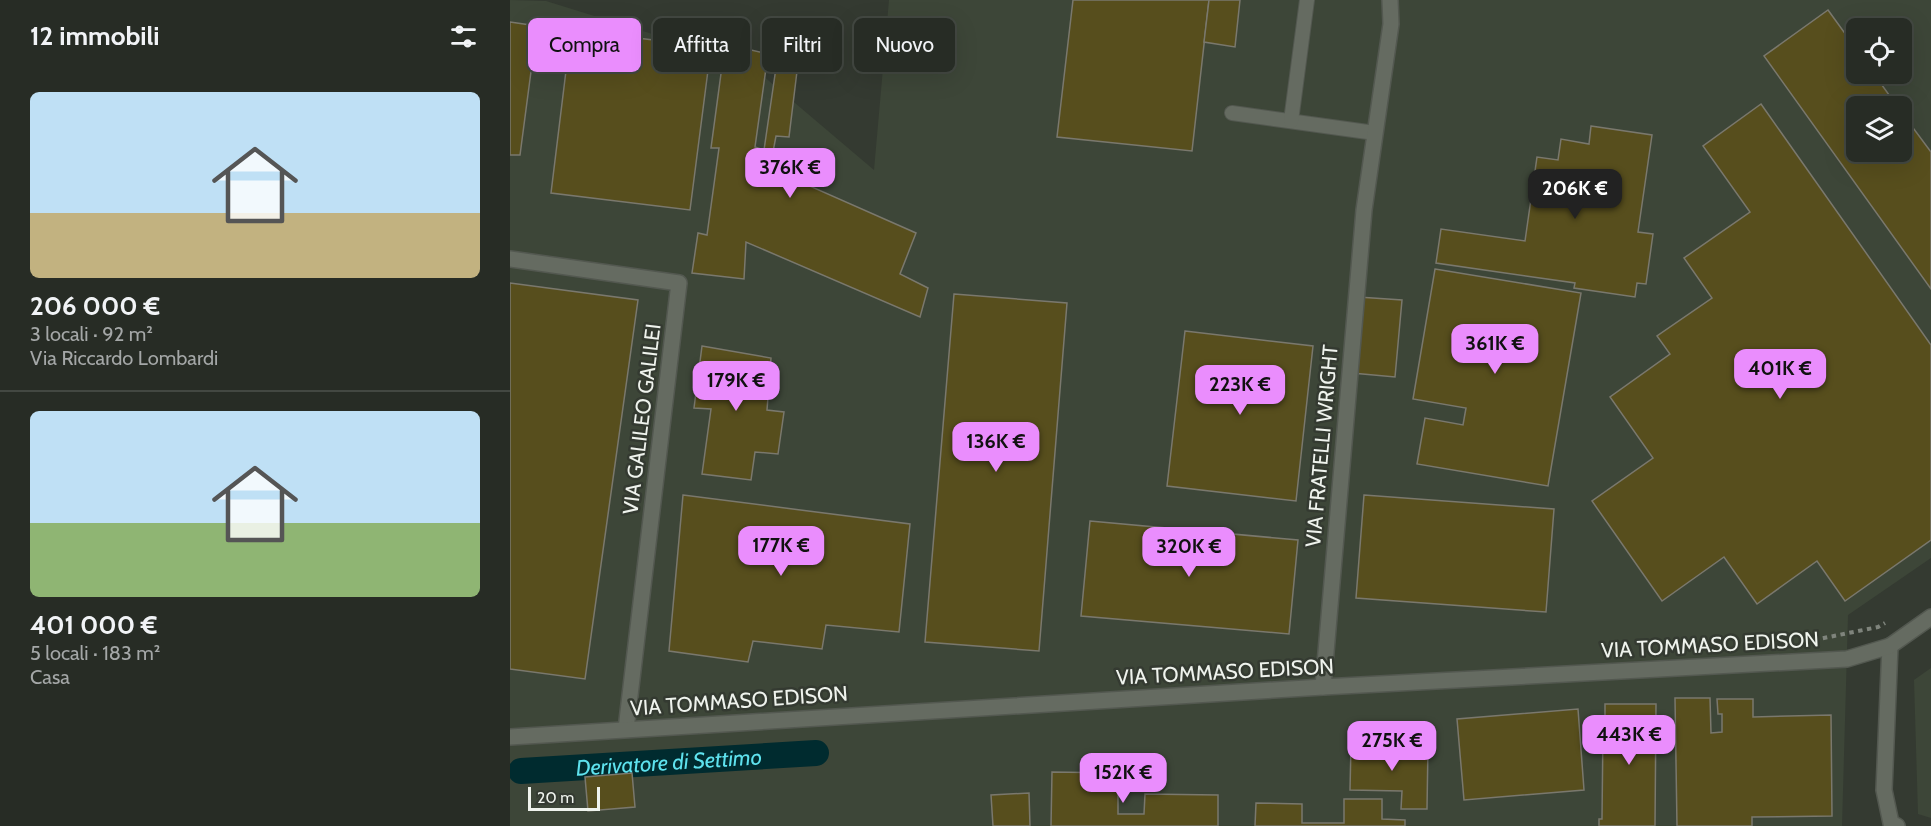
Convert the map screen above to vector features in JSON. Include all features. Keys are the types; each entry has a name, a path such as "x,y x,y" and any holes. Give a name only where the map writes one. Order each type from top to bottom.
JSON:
{"street":[{"path":"1390,0 1390,24"},
{"path":"1390,24 1402,0"},
{"name":"VIA FRATELLI WRIGHT","path":"1323,687 1364,210 1390,24"},
{"name":"VIA GALILEO GALILEI","path":"510,260 679,283 626,729"},
{"name":"VIA TOMMASO EDISON","path":"510,737 1323,687 1848,659 1890,646 1931,617"},
{"path":"1890,646 1884,790 1891,822 1897,826"}],"lane":[{"path":"1291,121 1307,0"},
{"path":"1232,113 1375,133"}],"shaded area":[{"path":"510,0 546,1 601,18 528,18 528,72 641,72 641,30 653,34 653,72 750,72 750,65 874,170 883,72 955,72 955,18 887,18 889,0 1931,0 1931,558 1848,615 1842,826 510,826"},
{"path":"1931,668 1931,818 1918,814 1914,680"}],"building":[{"path":"1073,0 1209,0 1192,151 1057,137"},
{"path":"1209,0 1240,0 1235,47 1204,42"},
{"path":"1828,10 1846,35 1846,84 1881,84 1890,96 1846,96 1846,162 1912,162 1912,126 1931,152 1931,289 1764,56"},
{"path":"510,22 528,25 528,72 531,72 520,155 510,155"},
{"path":"641,38 653,40 653,72 708,72 690,210 551,193 566,72 641,72"},
{"path":"750,50 762,53 762,72 765,72 755,147 764,150 775,72 797,72 789,137 776,136 772,157 812,171 805,184 916,233 900,274 928,288 920,317 746,242 744,279 692,273 698,233 707,235 719,148 711,148 721,72 750,72"},
{"path":"1761,104 1931,345 1931,540 1845,601 1817,561 1757,604 1724,557 1662,601 1592,501 1653,458 1610,397 1670,354 1657,336 1712,298 1684,258 1750,212 1703,146"},
{"path":"1591,126 1652,135 1638,232 1653,234 1646,284 1637,283 1635,297 1574,288 1575,283 1436,263 1441,229 1525,241 1537,157 1558,160 1561,139 1589,144"},
{"path":"1435,269 1581,293 1548,486 1417,464 1425,418 1463,425 1466,408 1413,399"},
{"path":"510,283 638,300 585,679 510,669"},
{"path":"954,294 1067,303 1039,651 925,642"},
{"path":"1358,297 1402,300 1395,377 1352,373"},
{"path":"1185,331 1313,346 1296,501 1167,486"},
{"path":"702,346 771,358 767,410 784,412 778,454 755,452 751,480 702,474 711,409 694,408"},
{"path":"683,495 910,524 899,632 826,625 822,649 753,641 748,662 669,651"},
{"path":"1364,495 1554,509 1546,612 1356,598"},
{"path":"1090,521 1298,540 1289,634 1081,616"},
{"path":"1675,698 1710,698 1711,733 1722,732 1722,714 1718,714 1717,699 1753,699 1753,717 1831,715 1832,816 1752,817 1752,826 1677,826"},
{"path":"1605,704 1656,704 1655,826 1599,826 1599,819 1602,819"},
{"path":"1578,709 1584,790 1464,800 1457,719"},
{"path":"1351,745 1428,746 1427,809 1401,809 1402,791 1350,790"},
{"path":"1052,772 1118,773 1118,814 1144,814 1145,794 1218,795 1218,826 1051,826"},
{"path":"632,773 635,807 588,811 585,777"},
{"path":"1029,793 1030,826 993,826 991,795"},
{"path":"1344,799 1382,799 1382,819 1405,820 1405,826 1255,826 1256,803 1302,804 1302,823 1344,823"}],"waterway":[{"name":"Derivatore di Settimo","path":"521,771 816,753"}]}
